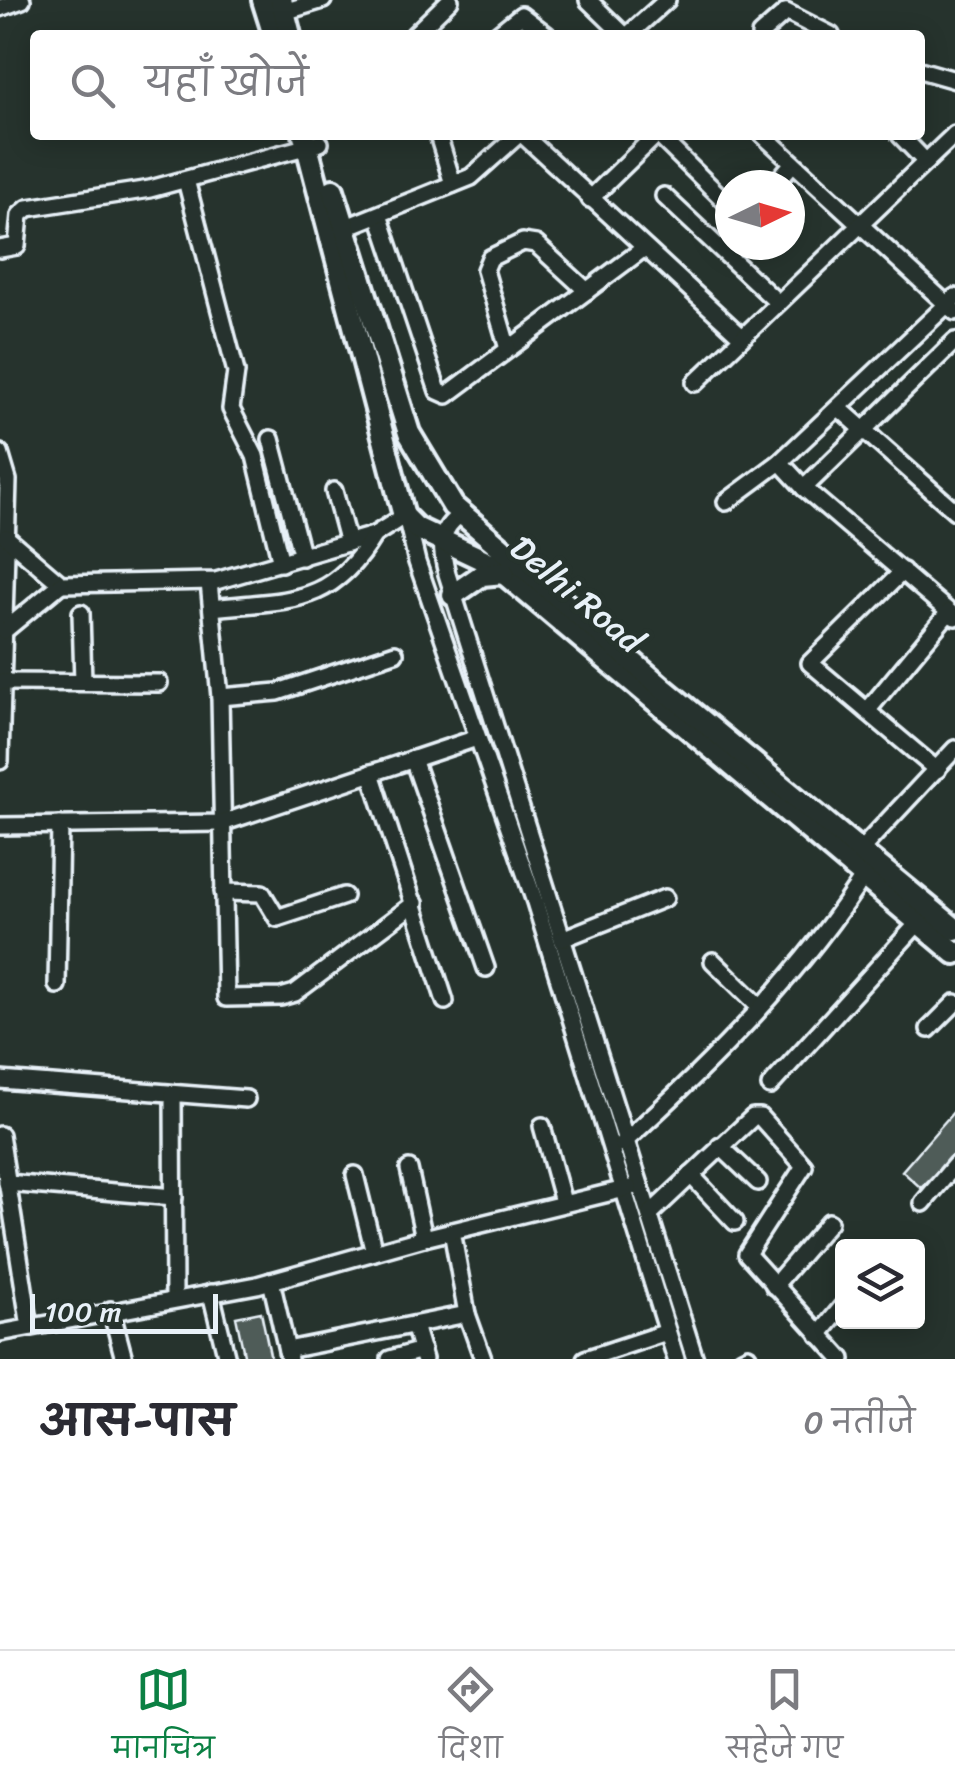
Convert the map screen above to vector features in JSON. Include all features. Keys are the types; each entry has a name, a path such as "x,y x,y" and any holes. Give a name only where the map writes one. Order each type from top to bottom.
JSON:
{"main road":[{"path":"312,140 419,454 461,515 863,861 955,929"},
{"path":"312,140 406,518"},
{"path":"391,467 419,454"},
{"name":"Delhi Road","path":"406,518 441,540 474,552 504,573 863,861 919,922 955,953"},
{"path":"453,594 482,575 504,573"}],"street":[{"path":"0,8 22,0"},
{"path":"274,13 323,0"},
{"path":"419,30 450,0"},
{"path":"588,0 621,30"},
{"path":"632,30 667,0"},
{"path":"766,30 786,12 821,30"},
{"path":"502,30 521,15 540,30"},
{"path":"925,71 955,80"},
{"path":"695,382 955,134"},
{"path":"0,248 17,246 20,215 28,208 186,180 312,140"},
{"path":"440,140 453,184"},
{"path":"344,228 471,177 514,140"},
{"path":"525,140 742,337"},
{"path":"590,199 652,140"},
{"path":"662,140 715,191"},
{"path":"726,502 780,462 952,304 768,140"},
{"path":"905,140 926,162"},
{"path":"787,170 793,163"},
{"path":"186,180 236,372 231,409 255,456 282,563"},
{"path":"664,196 778,303"},
{"path":"379,214 438,391 447,395 643,250"},
{"path":"508,349 484,270 490,258 523,242 536,244 587,292"},
{"path":"804,488 955,341"},
{"path":"839,408 955,511"},
{"path":"271,439 302,557"},
{"path":"0,456 8,480 0,761"},
{"path":"780,462 804,488 952,614 866,711"},
{"path":"334,491 348,543"},
{"path":"461,515 451,521 441,540 453,594 696,1359"},
{"path":"4,631 61,584 210,582 374,535 406,518 417,562 534,902 675,1356 656,1359"},
{"path":"212,608 316,594 355,565 374,535"},
{"path":"6,537 61,584"},
{"path":"903,571 810,663 937,770"},
{"path":"210,582 220,697 224,993 230,1000 295,992 416,903"},
{"path":"81,613 82,682"},
{"path":"220,697 278,692 396,653"},
{"path":"2,682 159,683"},
{"path":"0,826 222,824 476,738"},
{"path":"610,1154 716,1057 760,1007 863,861 955,749"},
{"path":"413,759 486,968"},
{"path":"372,773 445,1001"},
{"path":"57,986 60,825"},
{"path":"222,892 262,893 277,918 344,896"},
{"path":"562,939 665,898"},
{"path":"770,1086 919,922"},
{"path":"713,961 760,1007"},
{"path":"929,1029 955,1003"},
{"path":"0,1080 246,1099"},
{"path":"173,1094 174,1299"},
{"path":"650,1214 753,1116 760,1116 804,1166 747,1249 749,1258 836,1357"},
{"path":"542,1126 563,1202"},
{"path":"0,1135 30,1327"},
{"path":"720,1146 758,1182"},
{"path":"923,1203 955,1165"},
{"path":"409,1169 424,1238"},
{"path":"355,1175 374,1252"},
{"path":"690,1175 735,1222"},
{"path":"7,1183 174,1197"},
{"path":"0,1334 271,1281 452,1230 641,1186"},
{"path":"774,1286 829,1222"},
{"path":"452,1230 467,1314 483,1359"},
{"path":"271,1281 288,1354 467,1314"},
{"path":"211,1293 226,1359"},
{"path":"111,1310 124,1359"},
{"path":"819,1335 835,1315"},
{"path":"390,1359 423,1354 414,1324"},
{"path":"585,1359 668,1332"}],"building":[{"path":"955,1110 955,1153 921,1188 902,1171"},
{"path":"261,1312 271,1359 245,1359 236,1317"}]}
